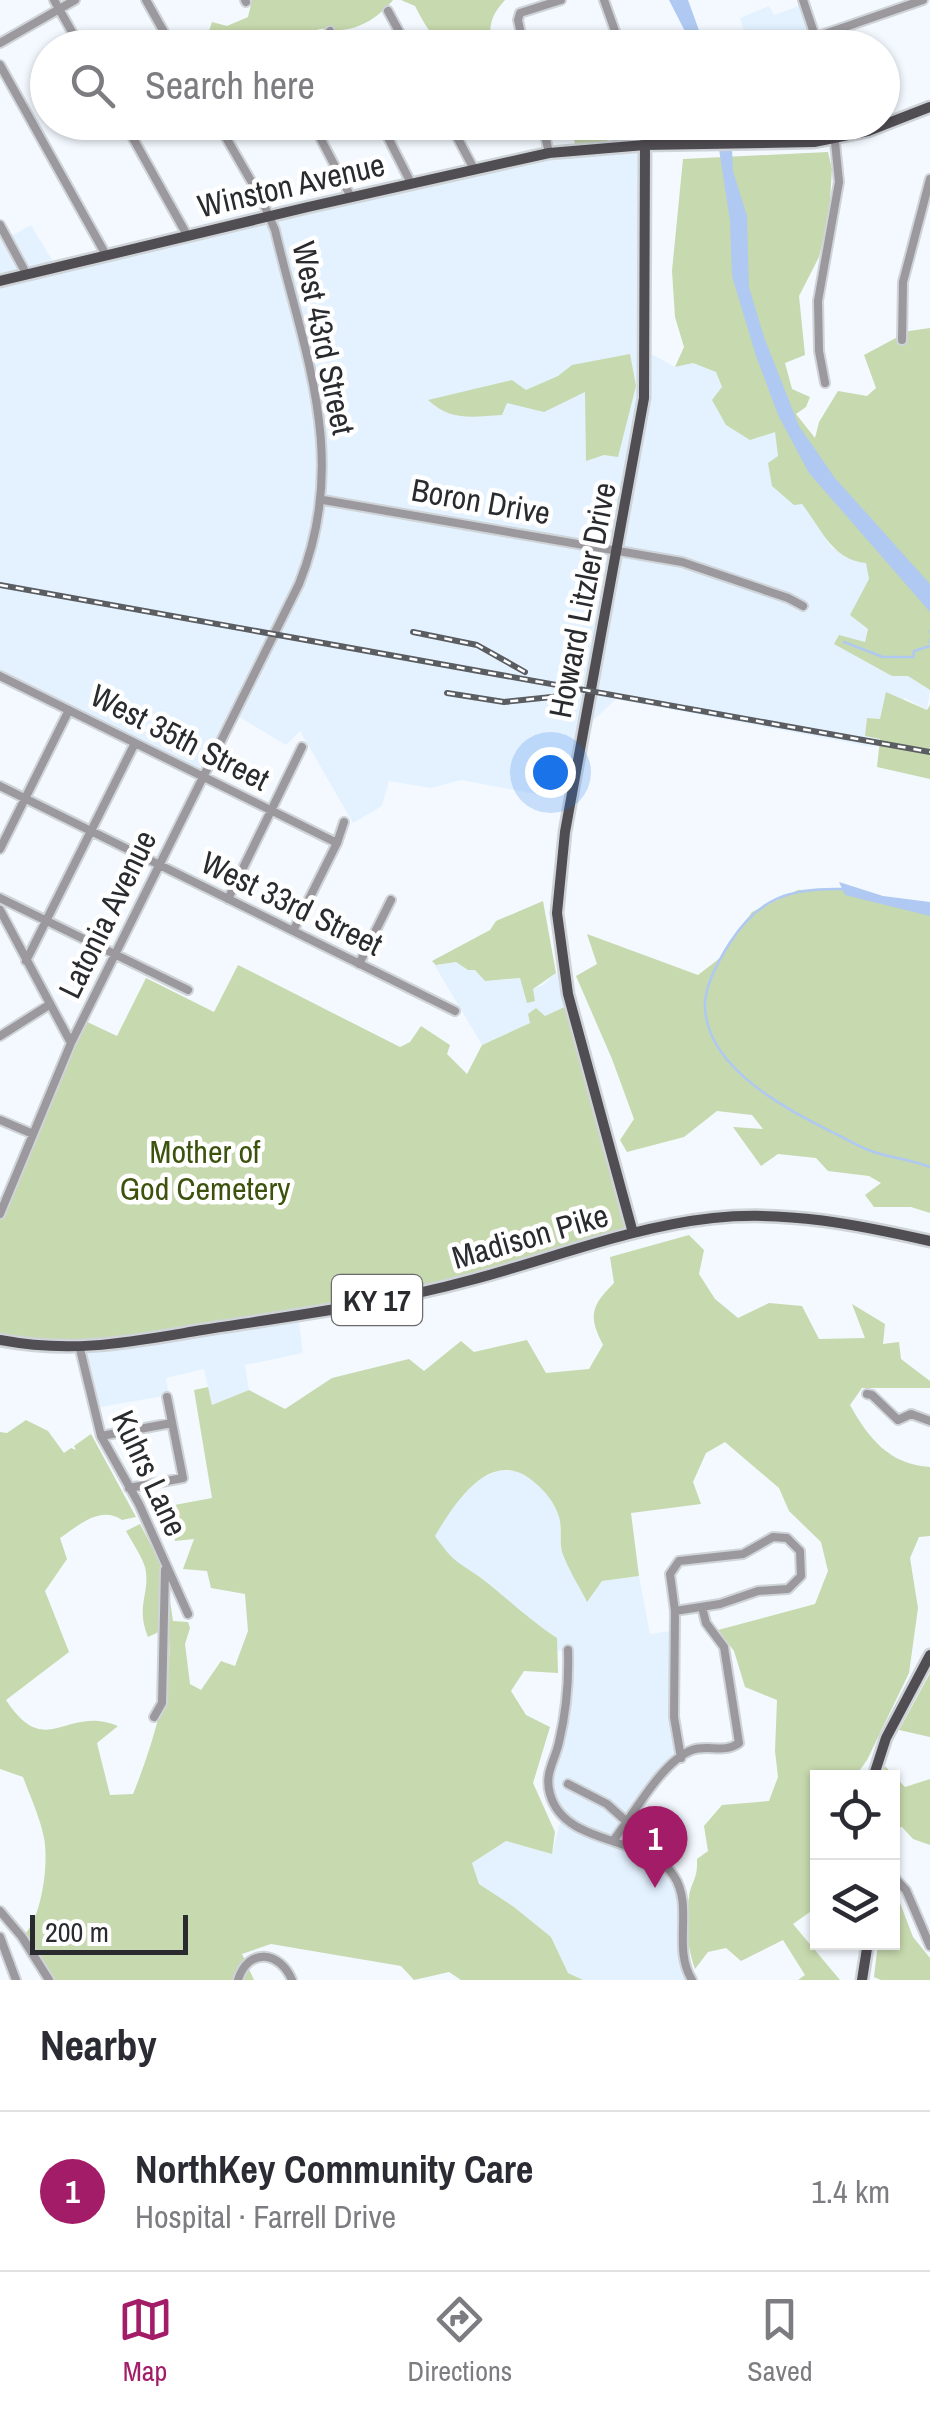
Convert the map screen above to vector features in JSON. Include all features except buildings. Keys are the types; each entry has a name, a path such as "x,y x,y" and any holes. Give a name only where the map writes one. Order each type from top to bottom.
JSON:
{"main road":[{"name":"Winston Avenue","path":"900,119 930,107"},
{"name":"Winston Avenue","path":"0,282 549,153 645,145 819,140"},
{"name":"Howard Litzler Drive","path":"633,1233 568,994 557,913 564,832 645,382 645,145"},
{"name":"Madison Pike","path":"80,1349 425,1291 633,1233 712,1218 766,1216 856,1225 930,1241"},
{"name":"KY 17","path":"0,1340 80,1349"},
{"path":"876,1770 886,1738 930,1655"},
{"path":"862,1980 867,1950"}],"street":[{"path":"54,0 71,30"},
{"path":"0,44 75,0"},
{"path":"146,0 164,30"},
{"path":"520,30 520,13 561,0"},
{"path":"604,0 615,30"},
{"path":"803,0 814,30"},
{"path":"891,0 894,10"},
{"path":"836,30 923,0"},
{"path":"388,11 398,30"},
{"path":"0,65 30,119"},
{"path":"42,140 106,255"},
{"path":"134,140 187,236"},
{"name":"West 43rd Street","path":"227,140 270,216 318,408 324,456 322,500 310,556 270,642"},
{"path":"321,140 351,197"},
{"path":"389,140 411,183"},
{"path":"459,140 474,169"},
{"path":"546,140 549,153"},
{"path":"645,140 645,145"},
{"path":"825,383 819,351 818,301 839,182 835,140"},
{"path":"902,340 903,282 930,180"},
{"path":"0,225 27,275"},
{"name":"Boron Drive","path":"322,500 688,563 802,606"},
{"name":"Latonia Avenue","path":"0,1214 72,1043 270,642"},
{"name":"West 35th Street","path":"1,680 337,843"},
{"path":"0,849 69,710"},
{"path":"26,961 135,742"},
{"path":"228,899 302,747"},
{"name":"West 33rd Street","path":"0,786 455,1011"},
{"path":"293,931 344,822"},
{"path":"0,898 188,990"},
{"path":"359,964 391,900"},
{"path":"1,914 72,1043"},
{"path":"0,1036 49,1005"},
{"path":"0,1120 34,1134"},
{"name":"Kuhrs Lane","path":"80,1349 101,1436 188,1614"},
{"path":"866,1394 872,1395 898,1420 912,1414 930,1420"},
{"path":"129,1488 183,1478 167,1397"},
{"path":"101,1436 172,1423"},
{"path":"674,1611 758,1590 791,1587 802,1572 798,1547 778,1536 742,1554 679,1561 670,1574 674,1717 681,1758"},
{"path":"154,1718 162,1703 165,1565"},
{"path":"613,1842 658,1780 681,1758 698,1749 735,1746 740,1738 724,1646 706,1623 702,1606"},
{"path":"568,1650 559,1742 548,1772 554,1806 581,1828 662,1863 674,1876 682,1896 683,1962 692,1980"},
{"path":"568,1784 608,1804 628,1822"},
{"path":"900,1884 930,1946"},
{"path":"0,1912 22,1937 49,1980"},
{"path":"0,1937 16,1980"},
{"path":"238,1980 245,1965 254,1958 267,1957 284,1965 292,1980"}],"shaded area":[{"path":"804,4 813,30 744,30 740,18 769,6 774,15"},
{"path":"645,145 646,351 675,367 693,363 716,372 722,387 775,432 778,456 802,503 832,548 866,562 869,579 851,615 868,629 865,642 892,676 908,676 930,690 927,710 905,698 880,719 868,718 880,739 872,747 616,699 583,730 571,794 546,796 461,780 431,788 389,781 382,806 353,823 300,731 286,745 234,714 203,776 0,676 0,226 8,238 31,225 57,268 523,158"},
{"path":"432,961 436,965 456,962 475,970 485,981 521,978 533,989 556,973 564,974 571,1004 482,1045"},
{"path":"298,1314 303,1353 245,1365 249,1390 212,1405 204,1369 166,1378 169,1395 95,1408 80,1349"},
{"path":"501,1470 519,1471 545,1489 560,1517 561,1550 586,1601 602,1581 639,1576 650,1634 677,1630 674,1692 679,1755 613,1841 662,1863 680,1888 682,1951 692,1980 583,1980 568,1973 551,1937 479,1884 472,1863 506,1841 552,1853 562,1815 548,1787 559,1742 567,1650 557,1651 556,1637 481,1578 452,1561 435,1536 453,1506 479,1479"}],"green space":[{"path":"252,0 393,0 376,16 348,29 209,30 212,22 227,26 248,17"},
{"path":"401,0 505,0 496,11 491,30 429,30 415,6"},
{"path":"574,140 607,140 609,147 576,150"},
{"path":"828,152 832,169 829,216 819,257 799,296 805,355 785,363 792,389 810,397 806,407 796,414 815,438 819,422 838,391 867,396 876,388 864,355 909,331 930,328 930,690 908,676 892,676 834,644 839,635 865,642 868,629 850,615 869,579 866,563 844,556 802,504 794,505 772,486 768,463 778,456 775,432 750,440 726,425 712,400 722,387 716,372 693,363 675,367 684,347 675,317 672,271 683,159"},
{"path":"630,354 636,386 618,457 604,455 586,461 585,392 544,412 507,403 502,415 453,415 428,400 512,380 526,390 572,365"},
{"path":"886,692 927,710 930,705 930,779 877,767 880,739 865,736 867,718 880,719"},
{"path":"841,889 868,898 930,908 930,1213 911,1207 874,1207 865,1195 881,1183 869,1176 828,1171 816,1158 778,1154 761,1166 733,1127 763,1129 752,1115 717,1111 684,1137 627,1152 620,1140 634,1119 576,976 597,964 587,934 698,975 720,958 752,912 798,890"},
{"path":"543,901 556,973 533,989 535,1001 527,1003 520,978 485,981 475,970 456,962 436,965 432,961 490,930 496,921"},
{"name":"Mother of God Cemetery","path":"238,965 400,1047 410,1042 421,1026 450,1045 447,1054 467,1074 482,1045 530,1023 528,1014 536,1008 545,1016 571,1004 633,1233 468,1281 125,1344 0,1340 0,1214 83,1020 117,1036 146,978 214,1012"},
{"path":"689,1235 704,1250 699,1274 715,1299 738,1318 769,1303 802,1306 819,1339 865,1338 852,1304 885,1324 883,1344 899,1342 901,1359 930,1381 930,1388 862,1388 850,1405 882,1448 903,1461 930,1467 930,1536 919,1537 910,1558 918,1608 909,1673 867,1760 860,1770 810,1770 810,1912 793,1924 810,1944 810,1950 815,1950 840,1980 798,1980 805,1975 783,1940 741,1961 726,1948 708,1952 695,1969 690,1952 688,1906 697,1859 708,1851 704,1826 722,1805 769,1801 778,1777 777,1700 745,1687 734,1651 718,1630 815,1604 828,1571 821,1542 789,1511 779,1488 725,1442 706,1453 693,1482 701,1504 631,1513 639,1576 602,1581 587,1602 562,1552 559,1519 553,1503 534,1482 514,1471 500,1471 473,1485 435,1536 456,1560 557,1638 558,1673 524,1671 511,1691 526,1715 550,1727 533,1783 555,1832 552,1854 506,1841 472,1863 479,1884 551,1937 568,1973 583,1980 461,1980 449,1972 414,1980 401,1966 271,1944 242,1954 254,1980 49,1980 22,1937 35,1918 42,1890 42,1830 23,1777 0,1769 0,1432 7,1433 26,1420 48,1431 64,1453 71,1448 76,1450 74,1446 91,1434 136,1517 122,1520 97,1516 60,1538 67,1559 45,1591 69,1652 6,1700 20,1718 45,1730 84,1721 118,1726 97,1743 110,1795 133,1794 160,1711 169,1645 167,1628 148,1637 143,1616 145,1567 126,1531 140,1524 161,1564 161,1579 167,1580 173,1621 188,1622 185,1644 190,1684 201,1690 221,1661 235,1666 248,1631 245,1594 211,1588 207,1571 183,1569 194,1539 175,1541 169,1506 212,1498 194,1390 208,1387 212,1405 249,1390 285,1409 332,1378 409,1359 424,1371 461,1341 474,1352 527,1340 546,1373 589,1369 603,1345 594,1312 600,1298 614,1283 610,1257"},
{"path":"930,1673 930,1737 899,1730"},
{"path":"930,1779 930,1845 913,1839 902,1827 900,1782 905,1787"},
{"path":"900,1903 913,1937 930,1958 930,1980 874,1977 877,1950 900,1950"}],"water":[{"path":"669,0 688,0 699,30 684,30"},
{"path":"718,140 732,140 733,171 747,216 749,287 799,426 835,478 930,584 930,612 809,473 778,415 732,276 730,221"},
{"path":"839,882 883,896 930,902 930,916 845,895"}],"waterway":[{"path":"844,642 883,657 913,657 914,651 930,646"},
{"path":"842,889 792,893 753,914 731,941 710,980 705,1005 709,1028 734,1067 773,1099 867,1149 930,1167"}],"railway":[{"path":"0,585 930,752"},
{"path":"413,632 477,645 525,672"},
{"path":"447,693 504,702 571,695"}],"place":[{"name":"NorthKey Community Care","path":"655,1888"}]}
